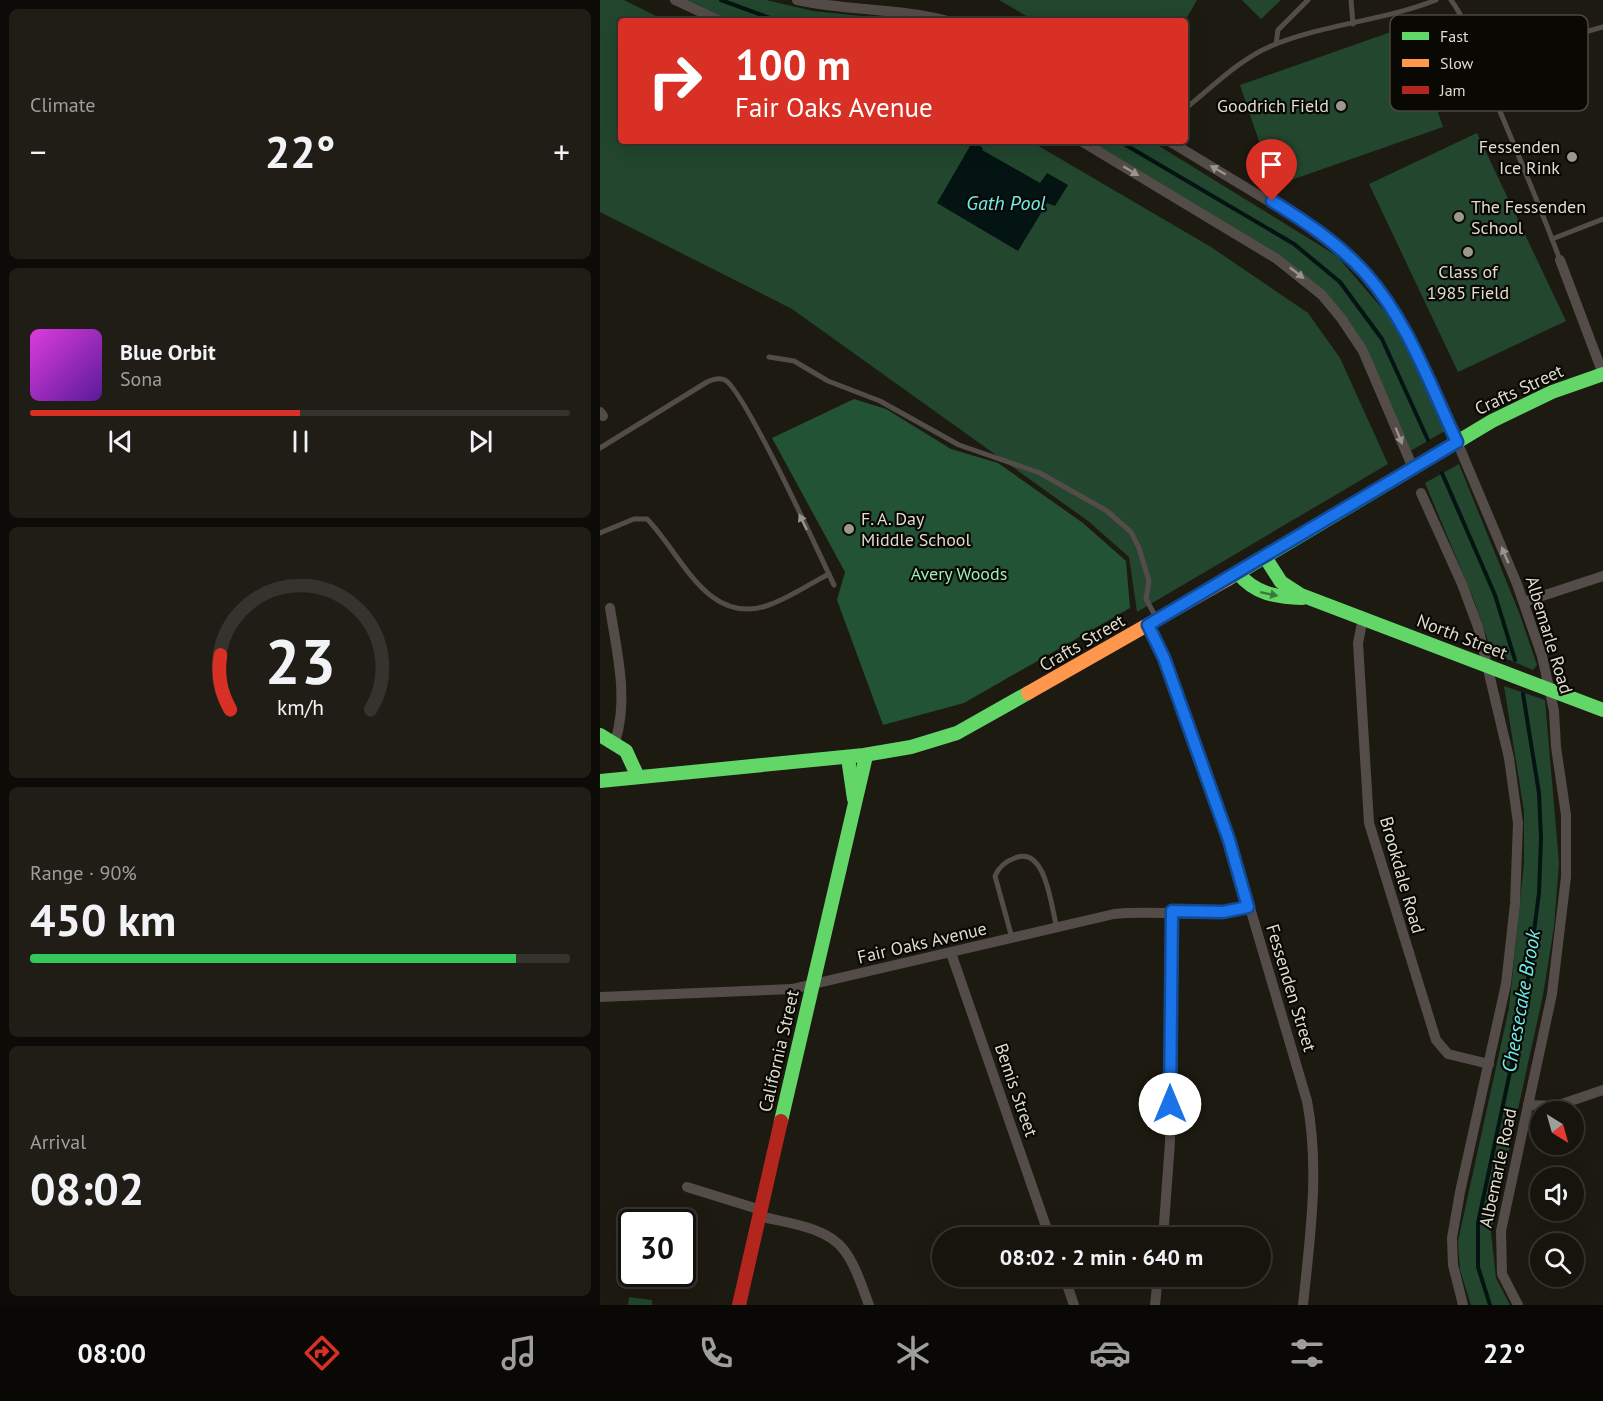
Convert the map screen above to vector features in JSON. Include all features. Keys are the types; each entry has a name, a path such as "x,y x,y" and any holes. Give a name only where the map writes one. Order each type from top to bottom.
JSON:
{"main road":[{"name":"Crafts Street","path":"600,781 755,764 866,756 923,745 967,728 1153,623 1530,401 1603,374"},
{"name":"North Street","path":"1265,557 1285,586 1309,598 1603,710"},
{"name":"North Street","path":"1238,573 1247,585 1259,592 1281,597 1309,598"},
{"path":"600,735 615,742 628,754 638,777"},
{"name":"California Street","path":"739,1305 866,756"},
{"name":"California Street","path":"848,758 855,804"}],"street":[{"path":"675,0 714,18"},
{"path":"797,0 935,18"},
{"path":"1086,144 1277,259 1322,295 1363,351 1413,468"},
{"name":"Albemarle Road","path":"1174,144 1302,220 1342,250 1365,273 1400,322 1457,442 1524,602 1550,690 1566,815 1565,884 1552,994 1504,1211 1500,1249 1502,1274 1518,1305"},
{"path":"1560,261 1603,374"},
{"name":"Albemarle Road","path":"1420,493 1471,604 1488,665 1512,771 1518,835 1508,970 1452,1238 1453,1265 1463,1305"},
{"path":"1524,602 1603,576"},
{"path":"610,608 622,704 621,722 615,742"},
{"name":"Brookdale Road","path":"1363,618 1358,648 1366,802 1373,844 1436,1040 1441,1048 1453,1056 1489,1064"},
{"name":"Fessenden Street","path":"1153,623 1231,846 1305,1090 1312,1125 1314,1196 1303,1305"},
{"name":"Fair Oaks Avenue","path":"600,997 777,991 813,985 1114,914 1172,911 1223,912 1248,907"},
{"path":"1164,1227 1170,1149 1172,911"},
{"name":"Bemis Street","path":"951,953 1046,1227"},
{"path":"1528,1105 1557,1106 1603,1090"},
{"path":"687,1187 812,1230 834,1240 850,1258 869,1305"},
{"path":"1068,1287 1074,1305"},
{"path":"1155,1305 1157,1287"}],"lane":[{"path":"1276,44 1278,30 1308,0"},
{"path":"1351,0 1353,24"},
{"path":"1394,15 1436,0"},
{"path":"1451,0 1460,15"},
{"path":"1188,107 1246,62 1276,44 1390,16"},
{"path":"1588,31 1603,27"},
{"path":"1500,111 1560,261"},
{"path":"1552,239 1603,219"},
{"path":"770,357 794,361 828,381 880,401 959,445 1040,473 1107,511 1131,532 1139,548 1149,581 1146,599 1153,623"},
{"path":"600,448 713,379 726,380 740,398 834,585"},
{"path":"600,533 634,519 647,519 699,586 727,606 745,609 766,606 829,574"},
{"path":"1012,938 995,876 1009,861 1027,855 1035,858 1042,869 1057,928"}],"green space":[{"path":"600,0 624,0 660,18 618,18 618,144 1035,144 1211,247 1308,313 1340,358 1388,464 1137,612 1129,557 1088,521 792,309 600,212"},
{"path":"682,0 766,0 813,11 882,18 720,18"},
{"path":"999,0 1197,0 1187,18 1030,18"},
{"path":"1242,0 1281,0 1261,19"},
{"name":"Goodrich Field","path":"1390,32 1390,111 1437,111 1443,127 1274,186 1240,85"},
{"name":"Class of 1985 Field","path":"1477,133 1566,321 1458,372 1369,184"},
{"path":"1085,144 1156,144 1337,256 1392,320 1450,428 1407,453 1346,324 1293,270"},
{"name":"Avery Woods","path":"854,399 886,409 951,449 998,463 1083,523 1126,561 1130,608 964,703 883,725 837,600 845,572 772,438"},
{"path":"1459,464 1520,615 1537,665 1533,670 1492,653 1474,600 1425,483"},
{"path":"1504,686 1545,700 1559,863 1554,927 1543,995 1491,1232 1496,1278 1510,1305 1471,1305 1460,1270 1458,1241 1509,1008 1524,863 1524,811"},
{"path":"629,1297 652,1300 652,1305 628,1305"}],"water":[{"name":"Gath Pool","path":"971,144 977,144 983,148 982,150 1040,183 1047,173 1068,185 1055,206 1047,203 1018,251 937,203"}],"waterway":[{"name":"Cheesecake Brook","path":"721,0 770,18"},
{"name":"Cheesecake Brook","path":"1124,144 1294,244 1340,282 1382,339 1428,440"},
{"name":"Cheesecake Brook","path":"1442,473 1495,595 1515,660"},
{"name":"Cheesecake Brook","path":"1490,1305 1478,1267 1478,1223 1525,1001 1539,893 1541,838 1539,793 1523,694"}],"traffic: fast":[{"path":"1228,579 1492,421 1552,392 1603,374"},
{"path":"1265,557 1281,582 1301,595 1603,710"},
{"path":"1238,573 1259,590 1283,597 1302,598"},
{"path":"600,781 864,755 911,747 957,733 1028,693"},
{"path":"600,735 626,751 638,777"},
{"path":"781,1121 866,756"},
{"path":"848,758 854,799"}],"traffic: slow":[{"path":"1028,693 1228,579"}],"traffic: jam":[{"path":"739,1305 781,1121"}],"place":[{"name":"Goodrich Field","path":"1341,106"},
{"name":"Fessenden Ice Rink","path":"1572,157"},
{"name":"The Fessenden School","path":"1459,217"},
{"name":"Class of 1985 Field","path":"1468,252"},
{"name":"F. A. Day Middle School","path":"849,529"}],"route":[{"path":"1170,1104 1172,911 1223,912 1248,907 1229,840 1164,658 1148,625 1457,442 1408,338 1378,289 1365,273 1332,243 1272,201"}]}
